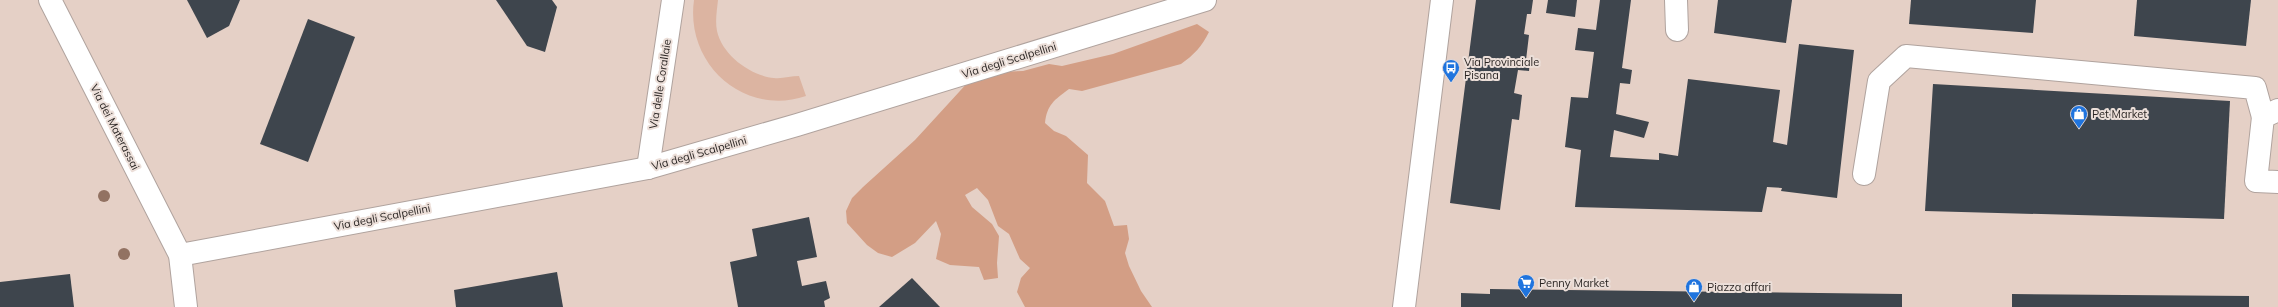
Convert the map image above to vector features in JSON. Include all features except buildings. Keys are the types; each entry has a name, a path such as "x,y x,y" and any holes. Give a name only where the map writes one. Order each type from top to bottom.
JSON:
{"street":[{"name":"Via dei Materassai","path":"50,0 180,255"},
{"name":"Via delle Corallaie","path":"648,168 673,0"},
{"name":"Via degli Scalpellini","path":"180,255 648,168 804,123 1205,0"},
{"path":"1404,307 1442,0"},
{"path":"1676,0 1677,30"},
{"path":"1864,174 1879,81 1906,56 2255,88 2271,113 2256,181 2278,182"},
{"path":"180,255 186,307"}],"shaded area":[{"path":"0,0 2278,0 2278,307 0,307"},
{"path":"694,0 718,0 716,27 720,40 731,56 739,63 747,69 765,76 777,78 799,76 806,96 783,101 761,99 741,92 723,80 709,64 699,45 694,23"},
{"path":"1197,24 1209,32 1204,42 1197,50 1181,64 1082,91 1069,89 1052,103 1047,112 1045,123 1054,131 1066,136 1088,155 1087,183 1105,201 1114,226 1127,225 1129,239 1125,253 1129,266 1141,291 1152,307 1025,307 1017,292 1021,278 1030,268 1020,259 1009,234 998,226 988,200 977,188 965,195 972,207 992,224 999,236 997,263 998,278 984,280 979,267 950,265 936,259 941,234 936,221 915,243 892,257 878,253 867,245 847,223 846,211 852,198 915,140 970,80 995,72 1023,71 1049,64 1062,66 1113,54"}],"place":[{"name":"Via Provinciale Pisana","path":"1451,83"},
{"name":"Pet Market","path":"2079,129"},
{"name":"Penny Market","path":"1526,298"},
{"name":"Piazza affari","path":"1694,302"}]}
